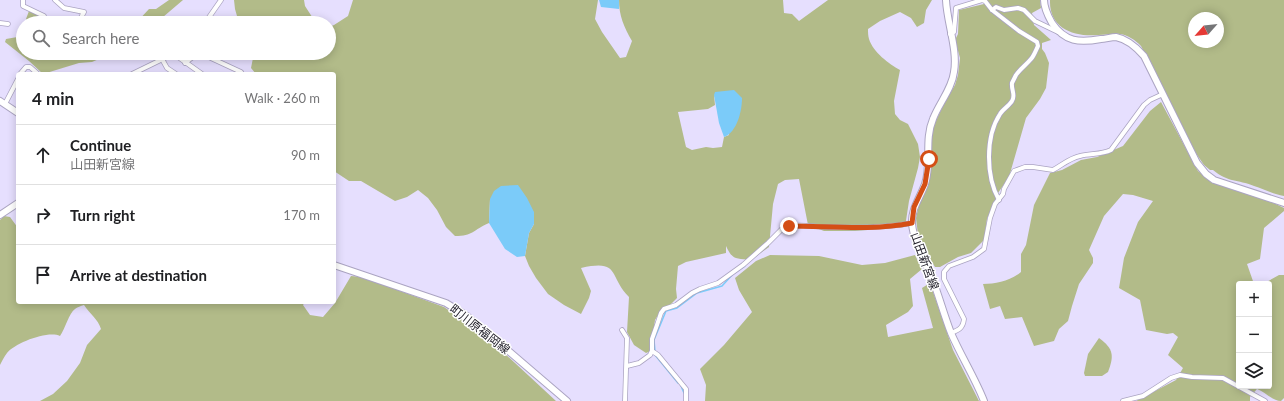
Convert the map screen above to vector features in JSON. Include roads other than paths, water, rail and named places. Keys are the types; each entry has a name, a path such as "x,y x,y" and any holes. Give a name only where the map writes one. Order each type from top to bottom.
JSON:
{"main road":[{"name":"山田新宮線","path":"946,0 950,34 956,62 949,88 928,131 929,159 925,184 914,207 912,223 917,244 931,277 951,333 984,401"},
{"path":"1044,0 1048,17 1060,33 1067,38 1077,41 1088,41 1116,37 1127,41 1137,48 1144,56 1197,163 1206,174 1214,180 1284,203"},
{"path":"2,102 16,112"},
{"path":"0,216 16,205"},
{"name":"町川原福岡線","path":"336,266 446,303 467,316 567,401"}],"street":[{"path":"23,0 23,6 44,16"},
{"path":"55,0 64,8 84,12 82,16"},
{"path":"210,16 221,0"},
{"path":"950,34 954,32 956,8 982,0 985,1 992,10 1019,31 1037,42 1038,46 1032,58 1017,74 1012,84 1014,96 1012,102 1000,113 995,123 989,156 990,174 995,193 999,200"},
{"path":"992,10 996,7 1004,10 1018,8 1024,10 1035,21 1060,33"},
{"path":"0,23 8,24"},
{"path":"136,72 160,60"},
{"path":"163,60 167,68 173,72"},
{"path":"181,60 199,72"},
{"path":"185,63 189,60"},
{"path":"214,60 241,72"},
{"path":"22,72 26,67 30,67 36,72"},
{"path":"2,102 16,81"},
{"path":"951,333 960,329 964,325 964,319 944,279 944,272 949,266 973,256 984,249 990,218 995,204 1003,194 1004,189 1014,171 1025,167 1053,170 1073,158 1101,154 1111,150 1144,105 1150,100 1163,94"},
{"path":"627,366 643,361 650,356 652,351 652,339 661,313 664,309 676,305 700,289 718,283 768,244 784,227 802,226 857,228 912,223"},
{"path":"622,330 627,338 625,401"},
{"path":"652,351 658,355 686,390 686,401"},
{"path":"1123,401 1143,396 1171,378 1180,375 1192,378 1223,378 1265,401"}],"water":[{"path":"599,0 619,0 619,9 601,7"},
{"path":"734,90 742,98 741,109 738,120 732,131 724,137 719,123 714,95 715,92"},
{"path":"518,185 534,212 534,224 529,233 525,256 517,257 505,249 489,223 490,199 494,191 501,186"}],"waterway":[{"path":"655,351 654,340 666,311 677,308 697,293 722,286 733,274 745,266"},
{"path":"655,355 678,383"},
{"path":"681,386 684,393"}]}
